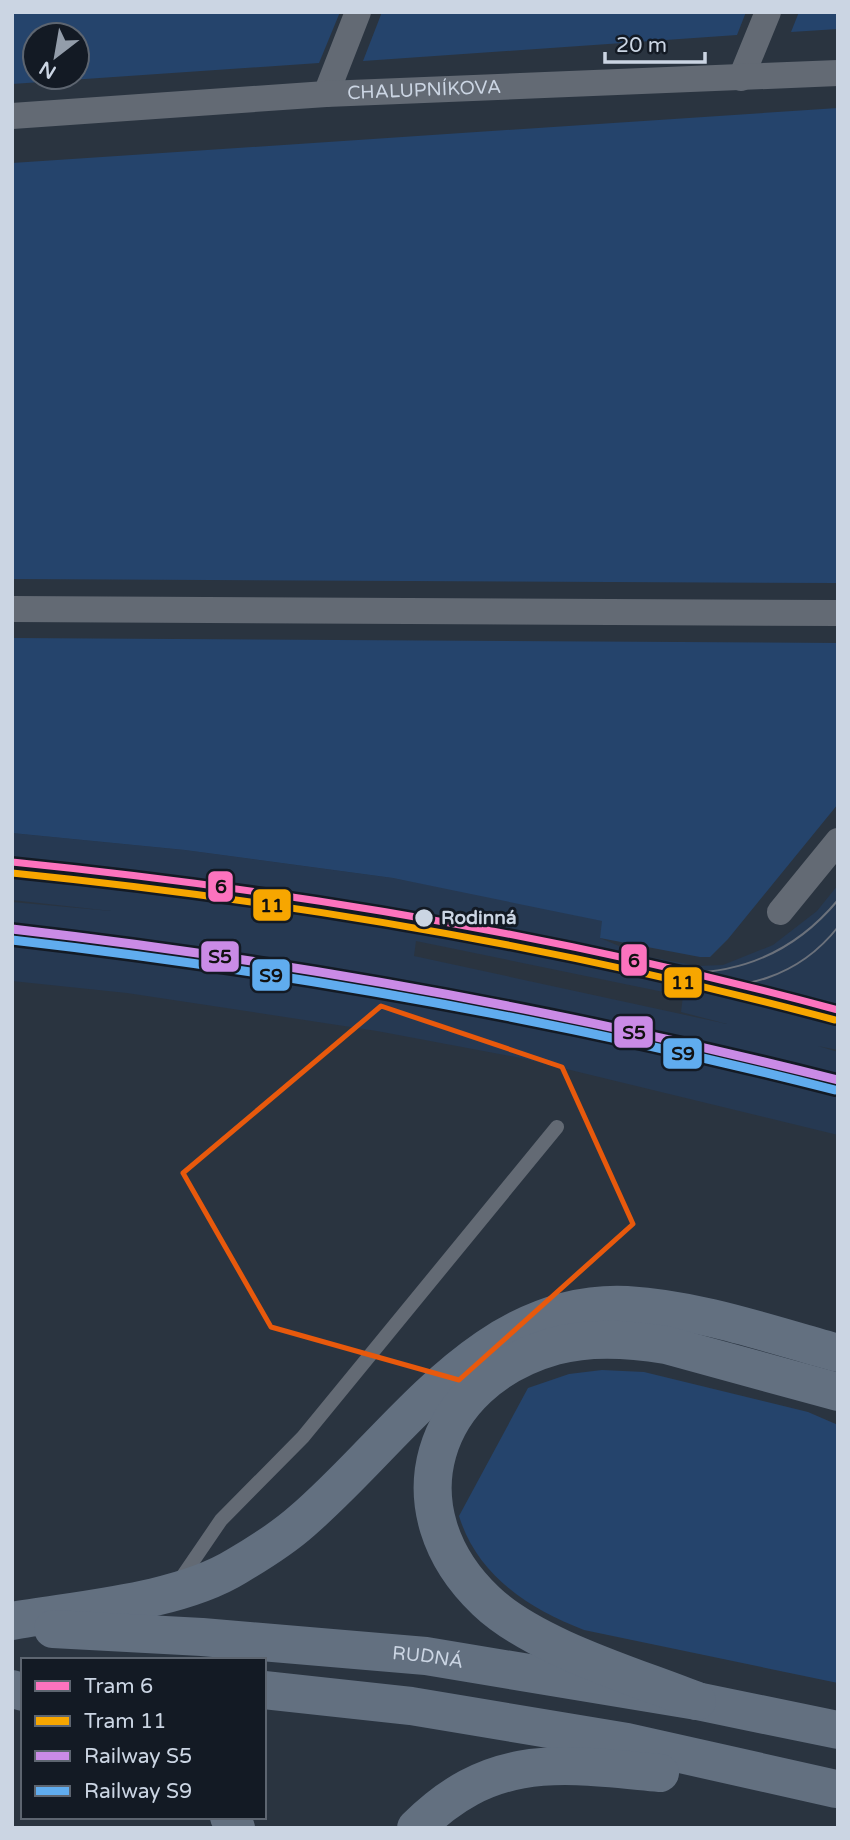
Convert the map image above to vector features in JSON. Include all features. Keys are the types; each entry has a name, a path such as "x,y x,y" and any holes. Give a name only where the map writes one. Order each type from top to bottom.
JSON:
{"highway":[{"path":"12,1621 171,1593 209,1581 236,1567 302,1522 467,1363 513,1332 549,1316 602,1306 672,1310 838,1353"},
{"path":"697,1701 532,1635 487,1602 455,1565 434,1519 432,1482 442,1438 466,1402 500,1373 542,1350 589,1340 637,1340 666,1345 838,1392"},
{"name":"RUDNÁ","path":"12,1627 202,1637 426,1656 697,1701 838,1730"},
{"path":"266,1690 411,1706 627,1742 836,1789"},
{"path":"416,1828 448,1800 480,1781 516,1770 547,1765 603,1766 836,1789"}],"street":[{"path":"326,94 358,12"},
{"path":"741,78 768,12"},
{"name":"CHALUPNÍKOVA","path":"12,116 326,94 838,73"},
{"path":"12,609 838,613"},
{"path":"780,912 838,841"}],"lane":[{"path":"171,1593 221,1520 303,1437 557,1127"}],"highlighted area":[{"path":"381,1006 562,1067 633,1224 459,1380 271,1327 183,1173"}],"shaded area":[{"path":"12,12 340,12 319,63 91,79 91,21 21,21 21,83 12,84"},
{"path":"382,12 746,12 737,35 363,61"},
{"path":"799,12 838,12 838,29 791,32"},
{"path":"838,108 838,583 12,579 12,163"},
{"path":"12,638 838,643 838,804 728,939 710,957 600,938 602,921 393,878 185,850 12,833"},
{"path":"12,833 185,850 393,878 497,898 603,921 600,938 643,956 698,966 723,965 773,945 817,911 838,885 838,1050 818,1046 838,1052 838,1135 521,1058 377,1031 127,993 12,981 12,902 111,911 12,900","holes":["416,941 683,996 681,1012 727,1024 414,956"]},
{"path":"602,1370 644,1372 808,1412 838,1425 838,1683 584,1630 525,1600 508,1587 478,1556 459,1516 528,1388 569,1374"}],"tram line":[{"name":"6","path":"12,862 220,887 428,919 634,960 838,1010"},
{"name":"11","path":"12,873 220,898 427,930 632,971 835,1020"},
{"path":"687,973 731,968 771,954 807,931 838,900"},
{"path":"680,988 725,987 767,978 805,959 838,927"}],"rail line":[{"name":"S5","path":"12,929 220,956 427,991 633,1032 838,1080"},
{"name":"S9","path":"12,940 220,967 426,1001 631,1042 835,1090"}],"place":[{"name":"Rodinná","path":"424,918"}]}
